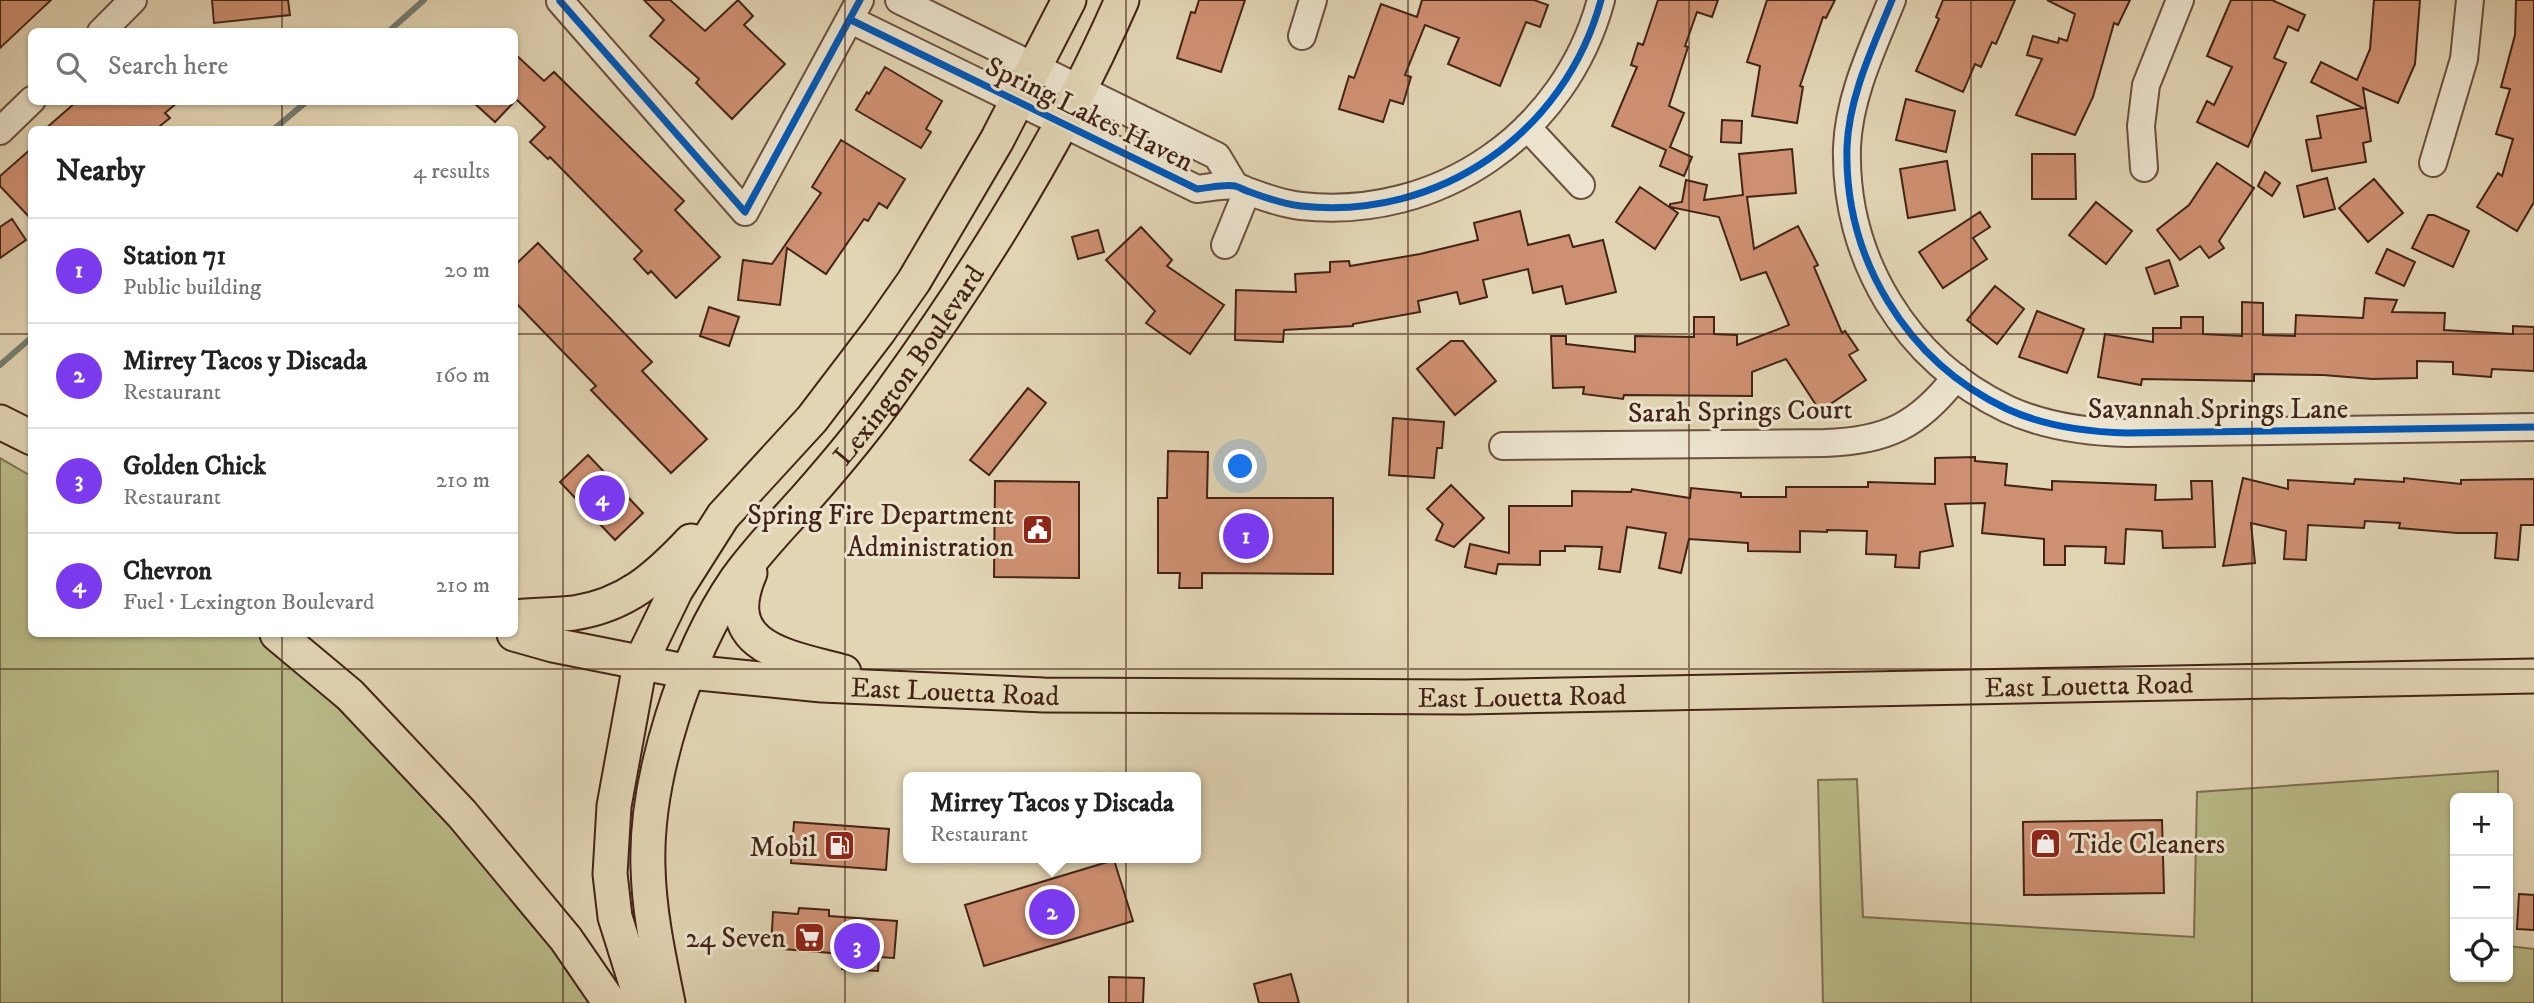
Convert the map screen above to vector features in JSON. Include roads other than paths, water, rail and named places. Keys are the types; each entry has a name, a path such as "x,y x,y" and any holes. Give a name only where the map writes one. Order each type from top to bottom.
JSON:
{"main road":[{"name":"Lexington Boulevard","path":"642,1003 615,917 610,874 614,806 640,664 676,590 723,516 812,419 914,281 997,140 1069,0"},
{"name":"Lexington Boulevard","path":"668,1003 655,941 648,847 660,760 689,672 735,581 847,450 949,312 1061,124 1122,0"},
{"path":"518,617 571,613 621,600 655,577 701,530 723,516"},
{"path":"761,548 741,595 740,606 746,627 752,636 778,652 907,689"},
{"name":"East Louetta Road","path":"518,635 640,664 689,672 822,685 1044,695 1465,697 2534,676"},
{"path":"281,637 350,695 461,814 566,939 610,1003"}],"street":[{"path":"105,28 133,0"},
{"name":"Spring Lakes Haven","path":"899,0 1217,156 1241,189"},
{"path":"1301,36 1313,0"},
{"name":"Spring Lakes Haven","path":"855,10 928,57 1197,189 1241,189 1301,206 1367,206 1393,202 1426,191 1488,160 1527,127 1566,81 1592,30 1601,0"},
{"name":"Savannah Springs Lane","path":"1892,0 1853,107 1847,148 1850,202 1858,240 1884,297 1914,339 1956,377 2014,411 2048,423 2091,431 2127,433 2534,427"},
{"path":"2144,168 2141,126 2146,85 2180,0"},
{"path":"2433,163 2464,59 2470,0"},
{"path":"560,1 745,212 855,10"},
{"path":"928,57 943,22"},
{"path":"0,131 28,104"},
{"path":"1527,127 1581,185"},
{"path":"1154,168 1169,132"},
{"path":"1225,245 1241,189"},
{"name":"Sarah Springs Court","path":"1503,446 1825,443 1862,440 1886,433 1919,417 1956,377"}],"waterway":[{"path":"392,28 424,0"},
{"path":"278,126 302,105"},
{"path":"0,365 28,340"}],"place":[{"name":"Chevron","path":"602,498"},
{"name":"Spring Fire Department Administration","path":"1037,530"},
{"name":"Station 71","path":"1246,536"},
{"name":"Tide Cleaners","path":"2046,843"},
{"name":"Mobil","path":"840,846"},
{"name":"Mirrey Tacos y Discada","path":"1052,912"},
{"name":"24 Seven","path":"809,937"},
{"name":"Golden Chick","path":"857,946"}]}
